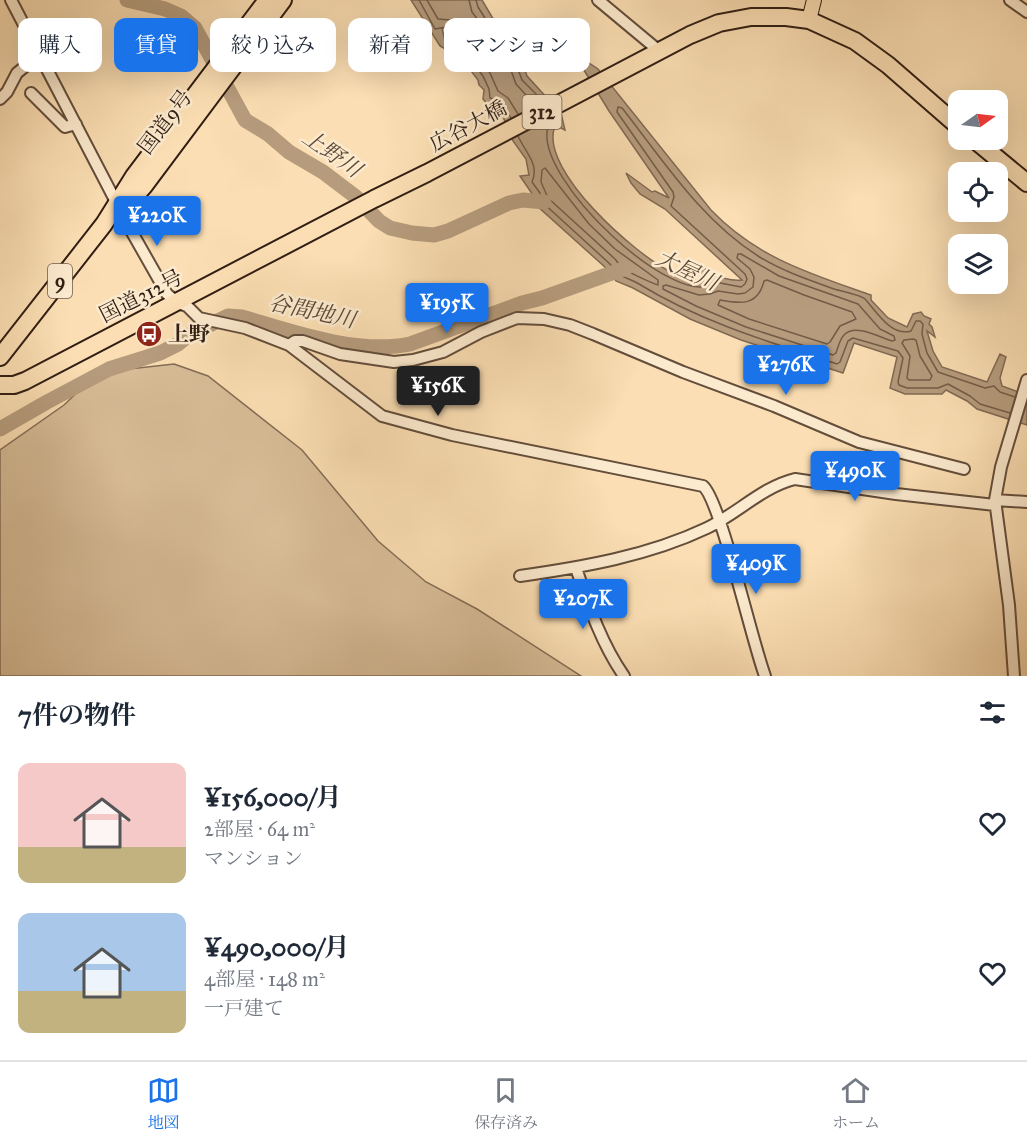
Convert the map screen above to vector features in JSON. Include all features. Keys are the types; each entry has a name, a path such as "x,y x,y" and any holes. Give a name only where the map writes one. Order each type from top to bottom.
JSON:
{"highway":[{"name":"国道9号","path":"220,74 267,0"},
{"name":"国道9号","path":"0,357 118,205 134,176 283,0"},
{"name":"312","path":"657,51 705,28 738,19 765,17 809,20 855,42 888,65 948,117"},
{"name":"広谷大橋","path":"427,173 657,51"},
{"path":"987,150 1027,183"},
{"name":"国道312号","path":"0,385 14,385 25,381 427,173"}],"main road":[{"path":"809,20 814,0"}],"street":[{"path":"0,3 5,0"},
{"path":"11,0 20,18"},
{"path":"598,0 657,51"},
{"path":"1010,0 1027,12"},
{"path":"0,99 7,92 18,71"},
{"path":"48,72 167,294 178,303 187,306 199,318 245,328 289,345 382,416 452,435 703,486 708,490 720,522 765,676"},
{"path":"31,93 65,127 76,124"},
{"path":"289,345 303,340 340,354 394,362 413,360 443,352 481,332 517,318 543,319 570,325 858,442 964,470"},
{"path":"1014,676 1009,604 995,499 1027,380"},
{"path":"520,576 576,568 658,548 720,522 767,490 795,479 1027,502"},
{"path":"576,568 594,621 612,659 624,676"}],"shaded area":[{"path":"174,364 208,376 302,450 378,541 426,582 477,609 581,676 0,676 0,450 64,405 87,383 120,370"}],"water":[{"path":"411,0 482,0 493,18 444,18 444,28 442,28 444,48 432,33 432,18 422,18"},
{"path":"590,64 598,69 711,210 747,241 806,272 871,295 871,300 888,318 907,327 913,314 921,312 931,319 929,324 935,337 927,331 933,351 942,367 987,382 1000,354 1006,357 1000,378 1002,386 1027,395 1027,425 977,409 946,390 942,394 905,394 890,388 897,357 854,343 843,373 741,340 690,319 616,281 606,268 537,206 522,200 535,198 520,176 529,175 526,159 513,141 499,107 494,106 494,114 492,114 483,99 484,90 472,72 526,72 561,113 565,130 559,127 554,129 554,147 562,167 594,209 635,247 673,273 683,277 709,281 698,266 723,278 742,280 665,209 640,194 631,183 626,173 652,192 655,191 669,198 585,72 590,72"}],"waterway":[{"name":"上野川","path":"127,0 165,9 181,16 195,28 245,120 268,134 289,152 323,172 356,197 379,221 390,228 434,235 448,231 509,203 523,200 544,202"},
{"name":"谷間地川","path":"0,429 109,369 160,353 178,344 189,335 228,316 242,317 325,340 369,347 390,347 410,344 626,268"}],"place":[{"name":"上野","path":"149,334"}],"water label":[{"name":"大屋川","path":"687,270"}]}
